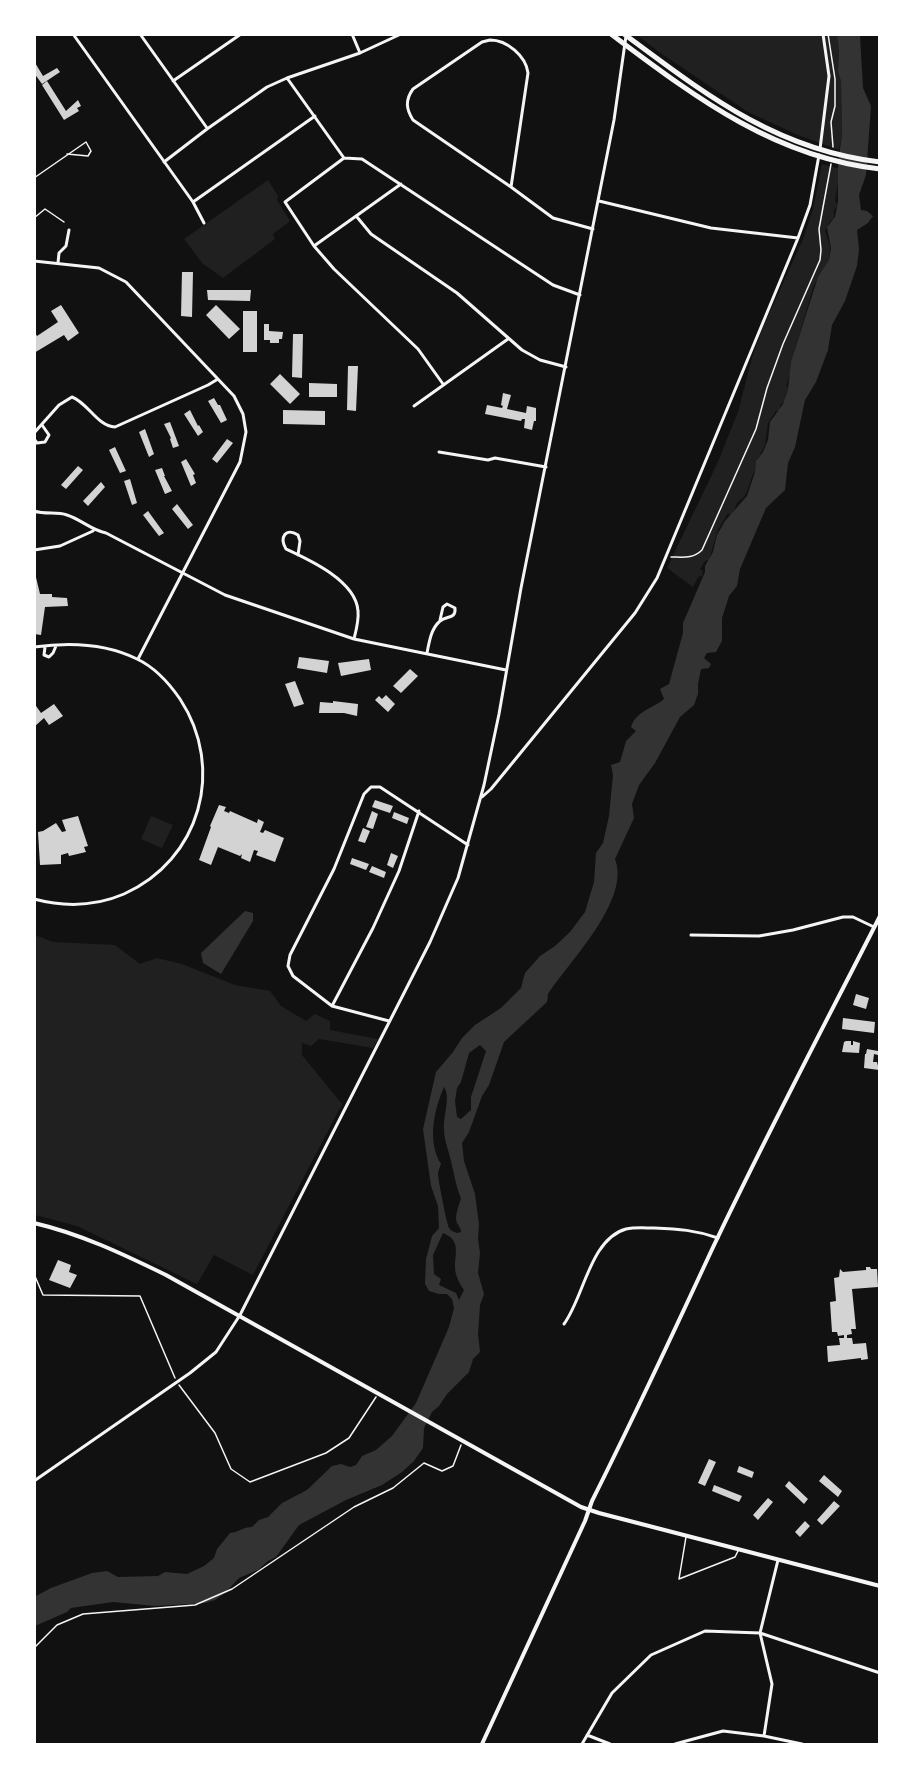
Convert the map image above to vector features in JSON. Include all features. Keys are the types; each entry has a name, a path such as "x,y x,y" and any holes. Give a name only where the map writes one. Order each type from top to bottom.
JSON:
{"highway":[{"path":"611,34 679,85 756,132 806,152 849,164 879,169"},
{"path":"625,34 719,104 764,128 806,145 879,162"}],"main road":[{"path":"482,1744 589,1510 718,1238 879,916"},
{"path":"34,1223 56,1228 113,1249 240,1315 433,1425 589,1510 879,1586"}],"street":[{"path":"74,34 193,202 204,223"},
{"path":"140,34 207,129"},
{"path":"172,81 241,34"},
{"path":"352,34 360,53"},
{"path":"164,162 267,87 360,53 401,34"},
{"path":"34,1481 177,1383 216,1352 240,1315 448,904 481,797 507,670 599,201 614,120 625,34"},
{"path":"481,797 491,789 635,613 649,592 667,556 810,205 827,105 829,76 823,34"},
{"path":"510,187 528,73 527,65 508,45 490,40 482,42 413,89 408,96 409,113 413,120 554,218 593,229"},
{"path":"287,78 344,158"},
{"path":"193,202 315,116"},
{"path":"443,384 418,350 334,269 314,246 285,202 344,158 362,159 553,285 580,295"},
{"path":"314,246 402,184"},
{"path":"599,201 711,228 798,238"},
{"path":"357,217 371,234 457,293 508,339 535,358 566,367"},
{"path":"58,263 59,253 66,246 69,230"},
{"path":"34,261 99,268 126,282 234,396 243,414 246,432 240,462 138,659"},
{"path":"414,406 508,339"},
{"path":"34,433 59,405 72,397 84,403 103,424 115,427 218,379"},
{"path":"34,439 37,443 45,442 49,435 42,425"},
{"path":"439,452 488,460 495,458 546,467"},
{"path":"34,511 69,515 86,523 93,531"},
{"path":"34,550 60,546 93,531 106,533 225,595 354,639 507,670"},
{"path":"298,555 300,541 298,535 292,531 287,532 283,536 282,543 286,549 339,578 356,601 358,613 354,639"},
{"path":"427,653 443,607 447,604 455,608 456,612 453,616 440,620"},
{"path":"34,647 96,645 138,659 164,679 176,693 194,726 201,748 203,771 202,795 191,828 180,849 159,872 133,890 87,904 70,905 34,899"},
{"path":"46,646 43,651 44,655 49,657 56,646"},
{"path":"390,1021 332,1006 293,976 288,966 290,955 334,869 364,794 371,788 380,786 468,845"},
{"path":"332,1006 373,928 399,871 419,811"},
{"path":"691,936 759,936 843,917 853,917 874,927"},
{"path":"564,1323 572,1313 600,1250 615,1234 636,1228 691,1229 718,1238"},
{"path":"764,1736 772,1684 760,1633 778,1560"},
{"path":"582,1744 612,1693 651,1656 705,1631 760,1633 879,1673"},
{"path":"675,1744 723,1731 802,1744"},
{"path":"587,1735 610,1744"}],"lane":[{"path":"34,178 67,154 86,142 91,151 88,156 67,154"},
{"path":"34,218 45,209 64,222"},
{"path":"686,1536 679,1579 735,1557 739,1550"}],"path":[{"path":"828,34 835,79 835,106 831,125 834,149"},
{"path":"667,556 690,557 702,550 756,429 767,388 783,344 821,255 819,235 832,157"},
{"path":"34,1274 43,1295 140,1296 168,1367 177,1383 215,1433 231,1469 250,1482 326,1453 349,1438 376,1397"},
{"path":"34,1648 57,1625 83,1614 195,1605 232,1589 354,1507 393,1488 424,1463 442,1471 453,1466 461,1446 454,1442"}],"shaded area":[{"path":"637,35 837,35 842,133 839,150 798,135 748,112"},
{"path":"837,35 860,35 863,88 871,106 866,175 859,195 861,210 873,216 868,223 857,230 859,249 857,266 845,301 832,325 828,350 816,382 805,400 795,447 788,463 785,490 766,508 740,569 737,586 729,596 722,618 722,641 716,652 707,653 704,658 711,664 709,668 701,669 698,694 694,705 680,717 655,763 639,785 632,804 634,818 615,859 618,875 614,893 595,930 548,994 547,1002 504,1042 489,1085 462,1143 464,1161 475,1194 479,1224 478,1273 484,1294 480,1305 478,1334 480,1352 473,1359 469,1372 432,1412 424,1428 423,1448 414,1461 382,1485 346,1500 299,1525 276,1557 258,1570 239,1578 215,1600 205,1603 155,1606 113,1602 71,1608 35,1626 34,1597 51,1588 92,1573 107,1571 118,1577 158,1576 165,1572 187,1574 204,1566 214,1558 217,1549 230,1533 252,1527 259,1520 268,1517 282,1503 307,1490 332,1466 356,1465 362,1456 376,1450 392,1436 416,1403 449,1327 454,1308 452,1299 447,1294 429,1291 425,1284 426,1259 432,1236 439,1228 438,1206 431,1186 423,1129 436,1072 475,1025 501,1008 521,988 525,973 540,956 570,932 585,912 594,882 596,853 603,843 609,816 613,775 611,765 620,762 626,741 636,731 631,727 637,717 664,699 660,689 669,684 683,633 683,623 705,572 705,566 713,552 717,535 725,521 747,496 756,461 768,440 770,422 783,404 788,389 791,362 818,277 829,260 831,248 827,227 835,217 838,202 838,165 842,133","holes":["480,1045 486,1051 471,1097 471,1110 461,1119 457,1117 455,1101 457,1088 461,1082 469,1053","444,1087 447,1096 445,1138 461,1198 456,1217 461,1232 457,1233 448,1225 438,1178 441,1164 434,1146 435,1115","443,1233 455,1243 456,1274 464,1290 459,1300 456,1293 439,1285 441,1279 434,1274 433,1255"]},
{"path":"822,164 840,169 835,201 838,205 834,210 834,220 830,221 825,231 830,246 829,260 831,261 814,285 791,363 786,399 768,423 765,445 756,462 747,492 732,513 730,515 728,513 718,530 709,560 705,561 700,569 703,571 702,576 698,577 693,587 667,568 717,464 738,412 752,358 763,327 803,239 813,209"},
{"path":"268,180 290,221 273,234 275,239 223,278 203,264 184,239"},
{"path":"151,816 173,825 162,848 141,839"},
{"path":"245,911 253,913 253,921 221,974 203,963 201,953"},
{"path":"35,935 53,942 115,945 140,964 157,958 182,964 235,985 270,991 281,1006 306,1021 315,1014 330,1021 330,1030 378,1039 373,1048 319,1039 311,1046 302,1043 302,1055 342,1104 253,1275 214,1255 197,1284 77,1226 35,1215"}],"building":[{"path":"34,61 43,76 57,68 60,72 42,84 34,73"},
{"path":"47,81 66,111 78,100 81,106 77,108 79,111 64,120 42,85"},
{"path":"182,272 193,272 192,317 181,316"},
{"path":"207,290 251,290 250,301 208,300"},
{"path":"61,305 79,333 68,341 64,335 34,353 34,331 37,336 58,322 51,311"},
{"path":"216,305 240,329 229,339 206,315"},
{"path":"243,311 257,311 257,352 243,352"},
{"path":"264,324 269,324 269,331 283,332 279,343 264,340"},
{"path":"293,334 303,334 302,378 292,377"},
{"path":"348,366 358,366 356,411 347,410"},
{"path":"280,374 300,394 290,404 270,384"},
{"path":"309,383 337,384 337,397 309,397"},
{"path":"503,393 511,395 507,409 526,413 527,406 536,408 536,421 534,421 532,430 524,428 525,419 521,421 485,414 487,405 502,408"},
{"path":"214,398 227,420 221,423 208,401"},
{"path":"190,410 203,432 198,436 184,414"},
{"path":"283,410 325,411 325,425 283,424"},
{"path":"170,422 179,446 173,448 164,424"},
{"path":"145,429 154,454 149,457 139,432"},
{"path":"227,439 233,443 217,463 212,459"},
{"path":"115,447 126,471 120,473 109,450"},
{"path":"186,459 195,474 193,475 196,483 191,486 181,462"},
{"path":"78,466 83,470 66,489 61,485"},
{"path":"162,468 172,491 165,494 155,470"},
{"path":"130,479 137,503 132,505 124,481"},
{"path":"101,482 105,487 88,506 83,501"},
{"path":"177,504 193,525 188,529 172,509"},
{"path":"148,511 164,533 159,536 143,515"},
{"path":"34,569 40,594 67,598 68,606 45,607 41,635 34,634"},
{"path":"299,657 329,661 327,673 297,668"},
{"path":"369,659 371,670 341,676 338,663"},
{"path":"410,669 418,676 401,693 393,686"},
{"path":"295,681 304,704 294,707 285,684"},
{"path":"386,695 395,704 388,712 375,700 379,696 382,699"},
{"path":"333,701 358,704 357,716 344,713 319,713 320,702 333,703"},
{"path":"34,703 41,713 54,704 63,716 49,725 44,718 34,727"},
{"path":"375,800 393,806 390,813 372,807"},
{"path":"219,805 226,807 224,811 229,813 230,811 257,823 258,819 264,822 260,832 263,833 265,830 284,838 275,862 256,855 258,851 254,850 250,862 241,858 242,854 240,856 218,847 211,865 199,860"},
{"path":"372,811 378,814 373,829 366,827"},
{"path":"394,812 409,818 407,824 392,818"},
{"path":"78,816 88,846 84,847 86,852 69,856 68,853 61,855 61,864 40,865 38,832 56,823 62,832 66,831 62,820"},
{"path":"363,828 370,831 365,843 358,841"},
{"path":"391,853 398,856 393,868 387,865"},
{"path":"352,858 369,864 366,870 350,864"},
{"path":"372,866 386,872 384,878 369,872"},
{"path":"856,994 869,998 866,1009 853,1005"},
{"path":"843,1018 875,1022 874,1033 842,1029"},
{"path":"846,1041 851,1041 851,1045 853,1041 860,1043 859,1053 842,1052"},
{"path":"867,1049 878,1051 878,1055 874,1054 873,1062 877,1062 879,1070 864,1068"},
{"path":"58,1260 71,1265 69,1272 77,1275 70,1288 49,1280"},
{"path":"866,1267 877,1269 878,1287 852,1289 856,1329 851,1329 852,1334 847,1335 847,1338 852,1338 853,1344 866,1343 868,1359 828,1362 827,1346 840,1345 839,1338 844,1338 844,1335 838,1336 837,1332 832,1332 830,1302 836,1301 834,1278 839,1277 840,1269 843,1272 866,1270"},
{"path":"709,1459 716,1462 705,1486 698,1483"},
{"path":"739,1466 754,1472 752,1478 737,1472"},
{"path":"824,1475 842,1491 838,1497 819,1481"},
{"path":"789,1481 808,1499 804,1504 785,1486"},
{"path":"714,1485 742,1496 739,1502 712,1491"},
{"path":"768,1498 773,1502 758,1520 753,1515"},
{"path":"834,1501 840,1506 822,1525 817,1520"},
{"path":"805,1521 810,1526 800,1537 795,1532"}]}
